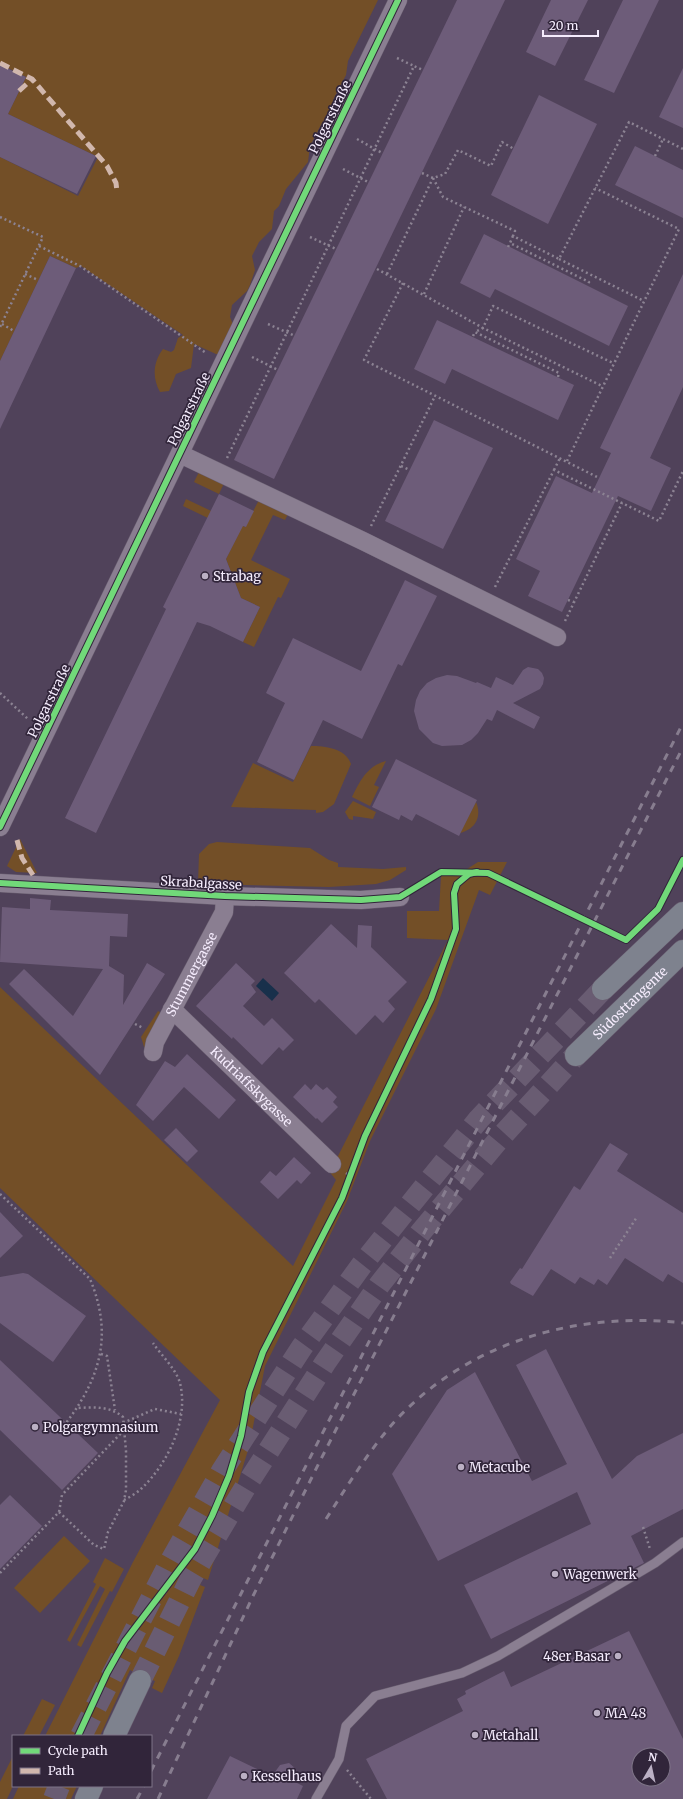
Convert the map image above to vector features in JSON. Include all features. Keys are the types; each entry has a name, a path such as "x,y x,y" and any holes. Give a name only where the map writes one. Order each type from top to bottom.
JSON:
{"highway":[{"path":"603,989 683,914"},
{"name":"Südosttangente","path":"576,1055 683,951"},
{"path":"114,1735 140,1681"},
{"path":"86,1799 92,1787"}],"street":[{"name":"Polgarstraße","path":"0,828 398,0"},
{"path":"180,454 364,541 557,637"},
{"name":"Skrabalgasse","path":"0,883 225,896 361,900 400,897"},
{"name":"Stummergasse","path":"153,1052 154,1042 224,912 225,896"},
{"name":"Kudriaffskygasse","path":"172,1008 332,1164"}],"lane":[{"path":"316,1799 339,1759 346,1726 374,1696 462,1673 474,1668 498,1656 655,1563 683,1542"}],"path":[{"path":"397,58 423,70"},
{"path":"226,460 414,66"},
{"path":"559,259 629,122 683,149"},
{"path":"357,139 382,153"},
{"path":"655,156 663,139"},
{"path":"387,274 433,178 446,174 458,150 491,166 502,142 514,149"},
{"path":"343,169 368,182"},
{"path":"422,173 433,178 443,197 515,231 508,247"},
{"path":"567,461 679,229 595,188"},
{"path":"424,294 464,207"},
{"path":"0,217 43,237 1,326 14,331"},
{"path":"513,236 644,301"},
{"path":"310,237 336,249"},
{"path":"510,243 589,282 588,286"},
{"path":"39,246 80,266 206,352"},
{"path":"377,269 483,328 602,386"},
{"path":"25,274 38,280"},
{"path":"403,283 364,360 599,478"},
{"path":"473,336 475,332 483,328 493,306 613,363"},
{"path":"268,324 294,336"},
{"path":"475,332 559,373 558,377"},
{"path":"252,357 278,370"},
{"path":"369,530 435,396"},
{"path":"493,591 560,458"},
{"path":"401,466 410,470"},
{"path":"554,470 659,521 683,471"},
{"path":"557,637 622,503"},
{"path":"568,600 574,602"},
{"path":"0,693 28,719"},
{"path":"348,1183 353,1170"},
{"path":"0,1194 90,1280 100,1312 102,1335 101,1354 95,1376 78,1408 66,1423"},
{"path":"610,1258 637,1217"},
{"path":"124,1501 141,1489 155,1473 174,1440 181,1414 180,1383 174,1372 152,1343"},
{"path":"59,1512 94,1545 104,1549 108,1532 124,1501 126,1490 126,1459 123,1423 122,1417 115,1410 107,1356 101,1354"},
{"path":"78,1408 92,1407 115,1410"},
{"path":"123,1423 155,1409 181,1414"},
{"path":"0,1573 59,1512 62,1495 124,1430"},
{"path":"643,1527 655,1563"},
{"path":"339,1759 371,1799"}],"shaded area":[{"path":"0,0 378,0 348,61 346,75 333,100 333,106 310,146 308,162 286,189 279,206 274,211 272,229 259,242 252,256 255,270 250,285 247,291 232,305 230,317 234,327 226,336 226,354 216,354 194,344 191,368 176,374 169,391 160,392 157,387 155,370 157,359 163,349 171,352 174,350 178,338 183,335 81,266 76,268 50,256 0,361 0,157 78,196 98,157 8,114 26,77 0,64"},
{"path":"200,470 225,481 219,494 194,482"},
{"path":"260,498 289,512 285,520 273,515 251,560 290,579 281,598 278,597 254,647 243,642 260,607 241,598 226,559 239,533 183,506 186,499 245,527"},
{"path":"311,746 328,747 340,751 351,764 334,804 323,812 316,813 316,810 231,807 253,763 293,782"},
{"path":"386,761 374,785 379,787 370,806 352,797 361,780 369,770 379,763"},
{"path":"353,801 376,812 373,819 353,816 353,820 349,819 345,812"},
{"path":"476,802 478,807 478,817 474,825 466,831 460,833"},
{"path":"20,839 37,873 16,872 7,866"},
{"path":"217,842 310,848 329,860 338,863 338,867 383,869 406,867 406,870 390,880 376,884 329,887 198,884 199,854 209,844"},
{"path":"478,862 507,862 490,895 479,890 436,1009 370,1141 347,1201 265,1366 249,1447 208,1580 203,1578 200,1585 205,1587 179,1656 162,1693 152,1688 155,1681 130,1670 100,1735 46,1735 133,1562 220,1400 0,1188 0,987 293,1266 336,1180 328,1170 338,1156 448,940 407,938 407,911 439,911 441,876 459,874"},
{"path":"158,1011 163,1014 145,1050 141,1037"},
{"path":"64,1536 90,1561 40,1613 14,1588"},
{"path":"105,1558 124,1569 112,1592 110,1591 81,1647 77,1645 105,1589 100,1586 70,1642 67,1640 96,1584 93,1582"},
{"path":"42,1699 55,1705 40,1735 24,1735"},
{"path":"12,1758 13,1787 7,1799 0,1799 0,1782"},
{"path":"19,1787 77,1787 71,1799 13,1799"}],"water":[{"path":"263,978 279,993 272,1001 256,986"}],"building":[{"path":"457,0 505,0 274,479 234,460"},
{"path":"551,0 588,0 555,66 526,52"},
{"path":"623,0 659,0 614,93 584,80"},
{"path":"0,65 26,77 8,114 96,156 77,194 0,157"},
{"path":"683,68 683,128 659,117"},
{"path":"539,95 597,124 548,224 491,195"},
{"path":"635,146 683,170 683,218 615,185"},
{"path":"484,234 628,306 609,346 495,289 490,298 460,283"},
{"path":"50,256 76,268 0,429 0,361"},
{"path":"683,274 683,387 650,458 671,468 651,511 618,496 562,612 528,596 540,571 516,559 556,476 592,493 611,453 600,448"},
{"path":"437,320 574,385 558,420 452,369 445,384 414,369"},
{"path":"434,420 493,448 443,549 385,521"},
{"path":"219,494 254,511 246,527 243,526 226,559 241,598 260,607 243,642 210,626 197,622 96,833 65,818 166,609 163,607"},
{"path":"405,580 437,596 402,666 398,664 362,739 323,720 294,780 257,762 285,703 266,693 293,638 361,671"},
{"path":"528,667 538,669 542,673 544,678 543,684 540,689 513,703 540,717 534,729 497,710 492,721 487,719 478,733 471,740 462,745 442,746 433,743 419,729 414,711 416,700 420,691 427,683 436,678 447,675 457,676 491,688 496,677 513,685 523,670"},
{"path":"396,759 477,800 459,836 416,814 412,821 401,815 399,820 372,807"},
{"path":"30,898 51,900 50,910 128,914 127,937 110,936 109,966 124,975 123,1005 147,963 165,974 100,1075 9,984 24,969 73,1016 103,969 0,962 2,907 30,909"},
{"path":"331,924 357,948 358,925 372,926 371,947 407,982 388,1001 395,1009 383,1023 375,1015 356,1035 319,999 315,1003 284,973"},
{"path":"236,963 255,981 251,985 256,992 243,1006 264,1026 272,1018 294,1040 283,1051 279,1047 262,1065 233,1037 232,1039 196,1006"},
{"path":"187,1054 236,1100 219,1119 184,1087 153,1121 136,1105 165,1061 175,1067"},
{"path":"305,1084 311,1090 316,1084 323,1090 327,1087 337,1097 333,1102 338,1107 322,1123 293,1097"},
{"path":"176,1128 198,1151 187,1162 164,1140"},
{"path":"610,1143 628,1154 617,1171 683,1213 683,1283 668,1274 663,1282 625,1258 607,1285 598,1279 594,1285 580,1277 575,1284 551,1269 533,1296 511,1284 510,1282 520,1268 522,1269 574,1186 580,1190"},
{"path":"294,1157 311,1173 301,1184 297,1180 278,1199 260,1182 270,1171 276,1176"},
{"path":"0,1212 23,1236 0,1258"},
{"path":"23,1273 28,1274 86,1316 53,1362 0,1323 0,1277"},
{"path":"546,1349 612,1479 637,1456 683,1433 683,1509 631,1536 644,1563 491,1639 464,1585 591,1524 577,1492 438,1561 392,1474 447,1390 475,1372 532,1481 567,1464 516,1365"},
{"name":"Polgargymnasium","path":"0,1360 98,1453 62,1490 0,1430"},
{"path":"10,1495 42,1526 0,1569 0,1505"},
{"path":"629,1631 683,1739 683,1799 387,1799 366,1759 463,1711 457,1699 466,1694 465,1691 504,1671 511,1687"},
{"name":"Kesselhaus","path":"230,1756 272,1776 280,1765 289,1763 296,1769 295,1782 303,1786 297,1799 207,1799"}],"tunnel":[{"path":"82,1735 168,1566 222,1471 302,1347 361,1266 479,1119 603,989"},
{"path":"140,1681 191,1578 246,1486 325,1363 380,1284 421,1232 500,1138 576,1055"},
{"path":"54,1799 59,1787"}],"railway":[{"path":"152,1769 683,723"},
{"path":"158,1799 253,1596 319,1463 683,747"},
{"path":"326,1519 386,1431 425,1393 457,1370 492,1351 528,1337 566,1328 604,1322 644,1320 683,1323"},
{"path":"137,1799 143,1787"}],"marked path":[{"path":"0,63 32,79 107,166 116,183 117,192"},
{"path":"19,91 32,79"},
{"path":"17,840 22,858 33,875"}],"cycle path":[{"path":"0,827 398,0"},
{"path":"0,883 225,896 361,900 400,897 441,872 488,873 626,940 658,909 683,860"},
{"path":"78,1735 107,1673 125,1641 195,1549 212,1516 229,1476 241,1436 249,1392 263,1352 342,1198 365,1136 431,999 456,929 454,893 457,884 469,874 477,872"}],"place":[{"name":"Strabag","path":"205,576"},
{"name":"Polgargymnasium","path":"35,1427"},
{"name":"Metacube","path":"461,1467"},
{"name":"Wagenwerk","path":"555,1574"},
{"name":"48er Basar","path":"618,1656"},
{"name":"MA 48","path":"597,1713"},
{"name":"Metahall","path":"475,1735"},
{"name":"Kesselhaus","path":"244,1776"}]}
